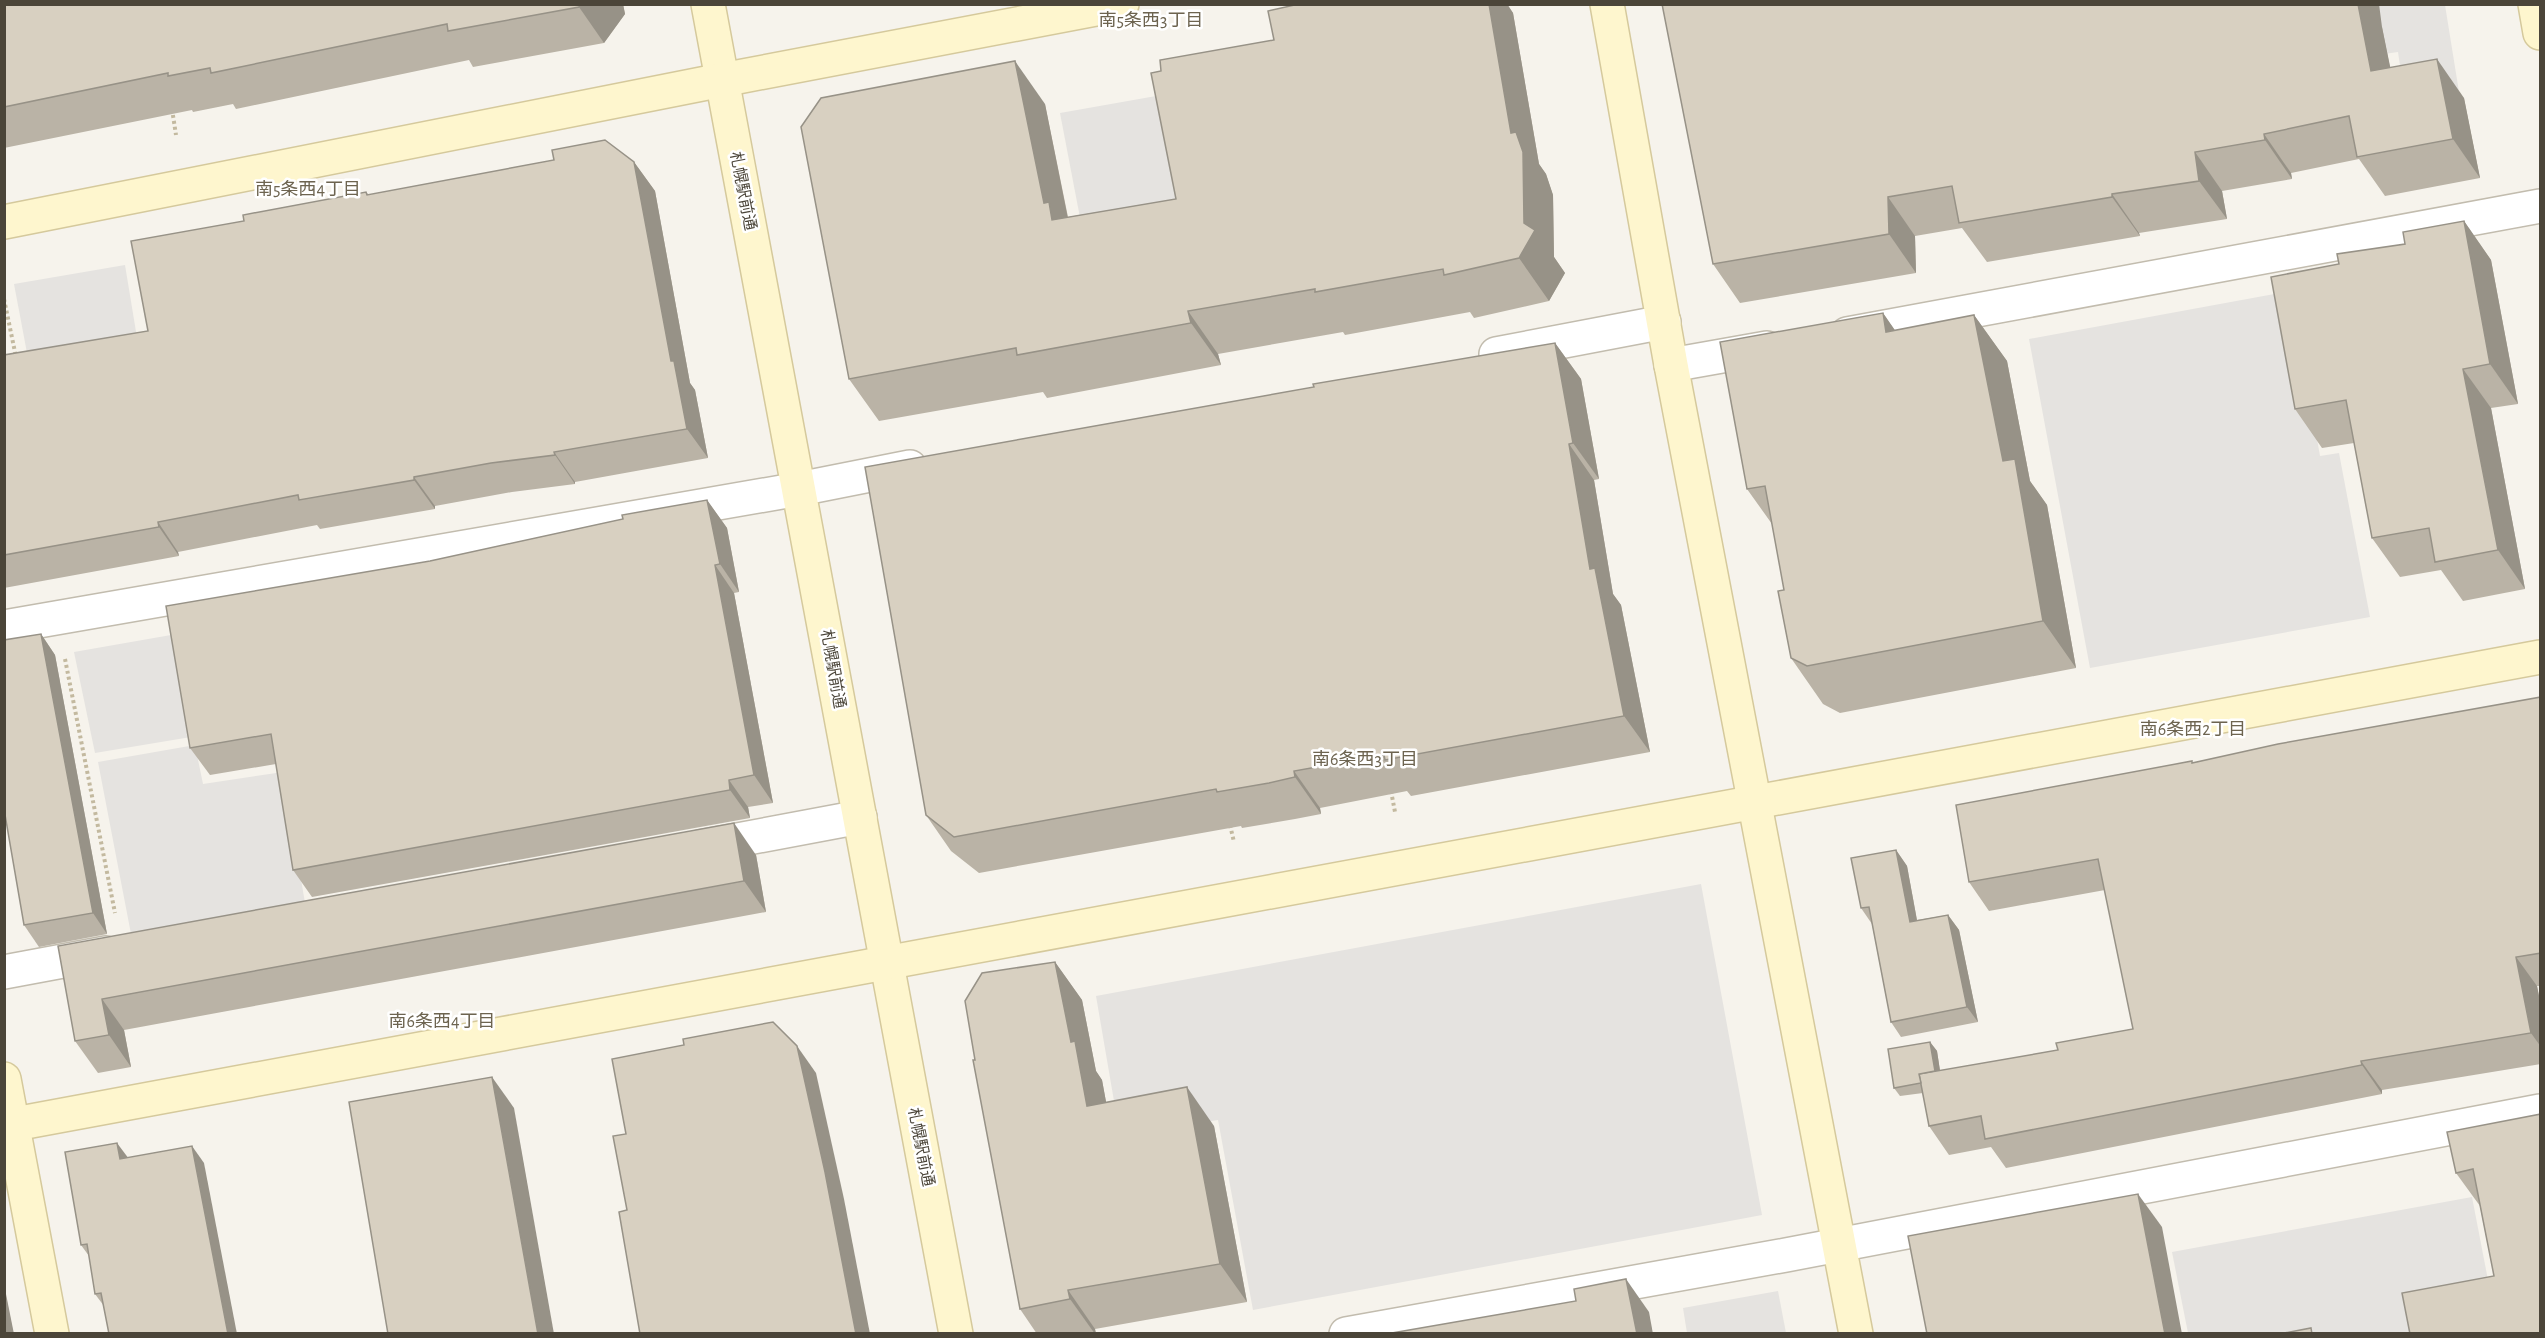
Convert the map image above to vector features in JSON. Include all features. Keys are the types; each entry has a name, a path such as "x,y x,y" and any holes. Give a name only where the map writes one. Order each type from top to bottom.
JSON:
{"street":[{"name":"札幌駅前通","path":"708,4 956,1334"},
{"path":"4,222 722,80 1122,4"},
{"path":"1607,4 1671,366 1856,1334"},
{"path":"2535,4 2541,33"},
{"path":"1671,366 2541,206"},
{"path":"1468,359 1664,322"},
{"path":"4,627 800,489 944,460"},
{"path":"9,1125 887,961 1756,804 2541,657"},
{"path":"669,853 860,817"},
{"path":"4,972 128,949"},
{"path":"4,1079 9,1125 52,1334"},
{"path":"1346,1334 1840,1245 2541,1111"}],"path":[{"path":"170,99 176,135"},
{"path":"4,299 18,368"},
{"path":"64,654 128,949"},
{"path":"1391,789 1395,812"},
{"path":"1229,819 1233,842"}],"shaded area":[{"path":"2376,5 2445,5 2459,92 2405,100 2398,52 2384,54"},
{"path":"1173,93 1196,227 1086,249 1060,113"},
{"path":"125,265 140,356 31,374 14,284"},
{"path":"2291,291 2320,456 2339,453 2370,617 2090,668 2029,339"},
{"path":"171,635 191,737 95,753 74,652"},
{"path":"195,745 203,784 283,772 305,903 131,934 98,762"},
{"path":"1701,884 1762,1215 1253,1310 1218,1120 1120,1136 1096,996"},
{"path":"2472,1197 2493,1306 2422,1333 2188,1333 2172,1252"},
{"path":"1778,1291 1786,1333 1687,1333 1683,1308"}],"building":[{"path":"4,4 580,4 579,7 448,31 447,24 211,73 210,68 168,76 168,73 4,107"},
{"path":"1299,4 1489,4 1511,133 1516,132 1523,152 1524,223 1535,230 1519,258 1444,275 1443,269 1315,292 1315,289 1188,311 1191,323 1017,355 1016,348 849,379 801,127 821,98 1015,61 1044,203 1049,202 1052,220 1176,199 1151,73 1161,71 1160,60 1274,40 1268,11"},
{"path":"1662,4 2358,4 2371,71 2437,59 2453,139 2357,157 2349,116 2264,134 2265,140 2195,152 2199,181 2112,194 2112,197 1959,223 1952,186 1888,197 1889,234 1713,264"},
{"path":"605,140 634,162 671,361 674,361 687,429 554,452 555,455 491,463 414,477 414,480 299,500 298,495 158,522 159,527 4,555 4,355 148,331 131,241 244,221 243,215 366,192 367,195 554,160 552,150"},
{"path":"2464,221 2490,364 2463,369 2498,550 2435,562 2429,528 2372,538 2346,400 2295,409 2271,277 2339,264 2337,254 2405,244 2403,232"},
{"path":"1883,313 1886,332 1974,315 2003,461 2015,459 2043,621 1807,666 1791,658 1778,591 1784,590 1765,486 1747,489 1720,342"},
{"path":"1555,343 1573,443 1569,444 1590,569 1595,568 1624,716 1385,760 1384,755 1294,771 1295,777 1269,783 1217,792 1216,789 954,837 926,815 865,467 1314,387 1313,384"},
{"path":"707,500 720,564 715,565 754,775 729,780 730,790 293,870 271,734 190,748 166,606 430,561 623,519 622,515"},
{"path":"41,634 93,913 24,925 4,809 4,640"},
{"path":"2541,697 2541,953 2516,957 2531,1033 2361,1061 2362,1065 1985,1139 1981,1116 1929,1126 1919,1074 2058,1050 2056,1043 2133,1029 2098,859 1969,882 1956,805"},
{"path":"734,823 744,881 102,999 109,1035 75,1041 58,946"},
{"path":"1896,850 1910,922 1948,915 1967,1007 1891,1022 1869,907 1861,908 1851,858"},
{"path":"1055,962 1071,1042 1075,1041 1087,1106 1187,1087 1220,1264 1068,1290 1070,1299 1020,1309 973,1060 975,1060 965,1001 982,973"},
{"path":"773,1022 797,1046 825,1172 856,1334 640,1334 619,1212 627,1210 613,1136 626,1134 612,1059 684,1045 683,1039"},
{"path":"1930,1042 1935,1071 1919,1074 1921,1083 1894,1088 1888,1049"},
{"path":"492,1077 538,1334 388,1334 349,1102"},
{"path":"2541,1114 2541,1334 2410,1334 2402,1293 2494,1276 2473,1169 2456,1173 2447,1132"},
{"path":"117,1143 120,1159 192,1146 228,1334 109,1334 101,1293 95,1294 87,1244 81,1245 65,1152"},
{"path":"2138,1194 2165,1334 1927,1334 1908,1236"},
{"path":"1626,1279 1637,1334 1386,1334 1576,1301 1574,1289"},
{"path":"2311,1328 2312,1334 2279,1334"}],"district":[{"name":"南5条西3丁目","path":"1151,21"},
{"name":"南5条西4丁目","path":"308,190"},
{"name":"南6条西2丁目","path":"2193,730"},
{"name":"南6条西3丁目","path":"1365,760"},
{"name":"南6条西4丁目","path":"442,1022"}]}
